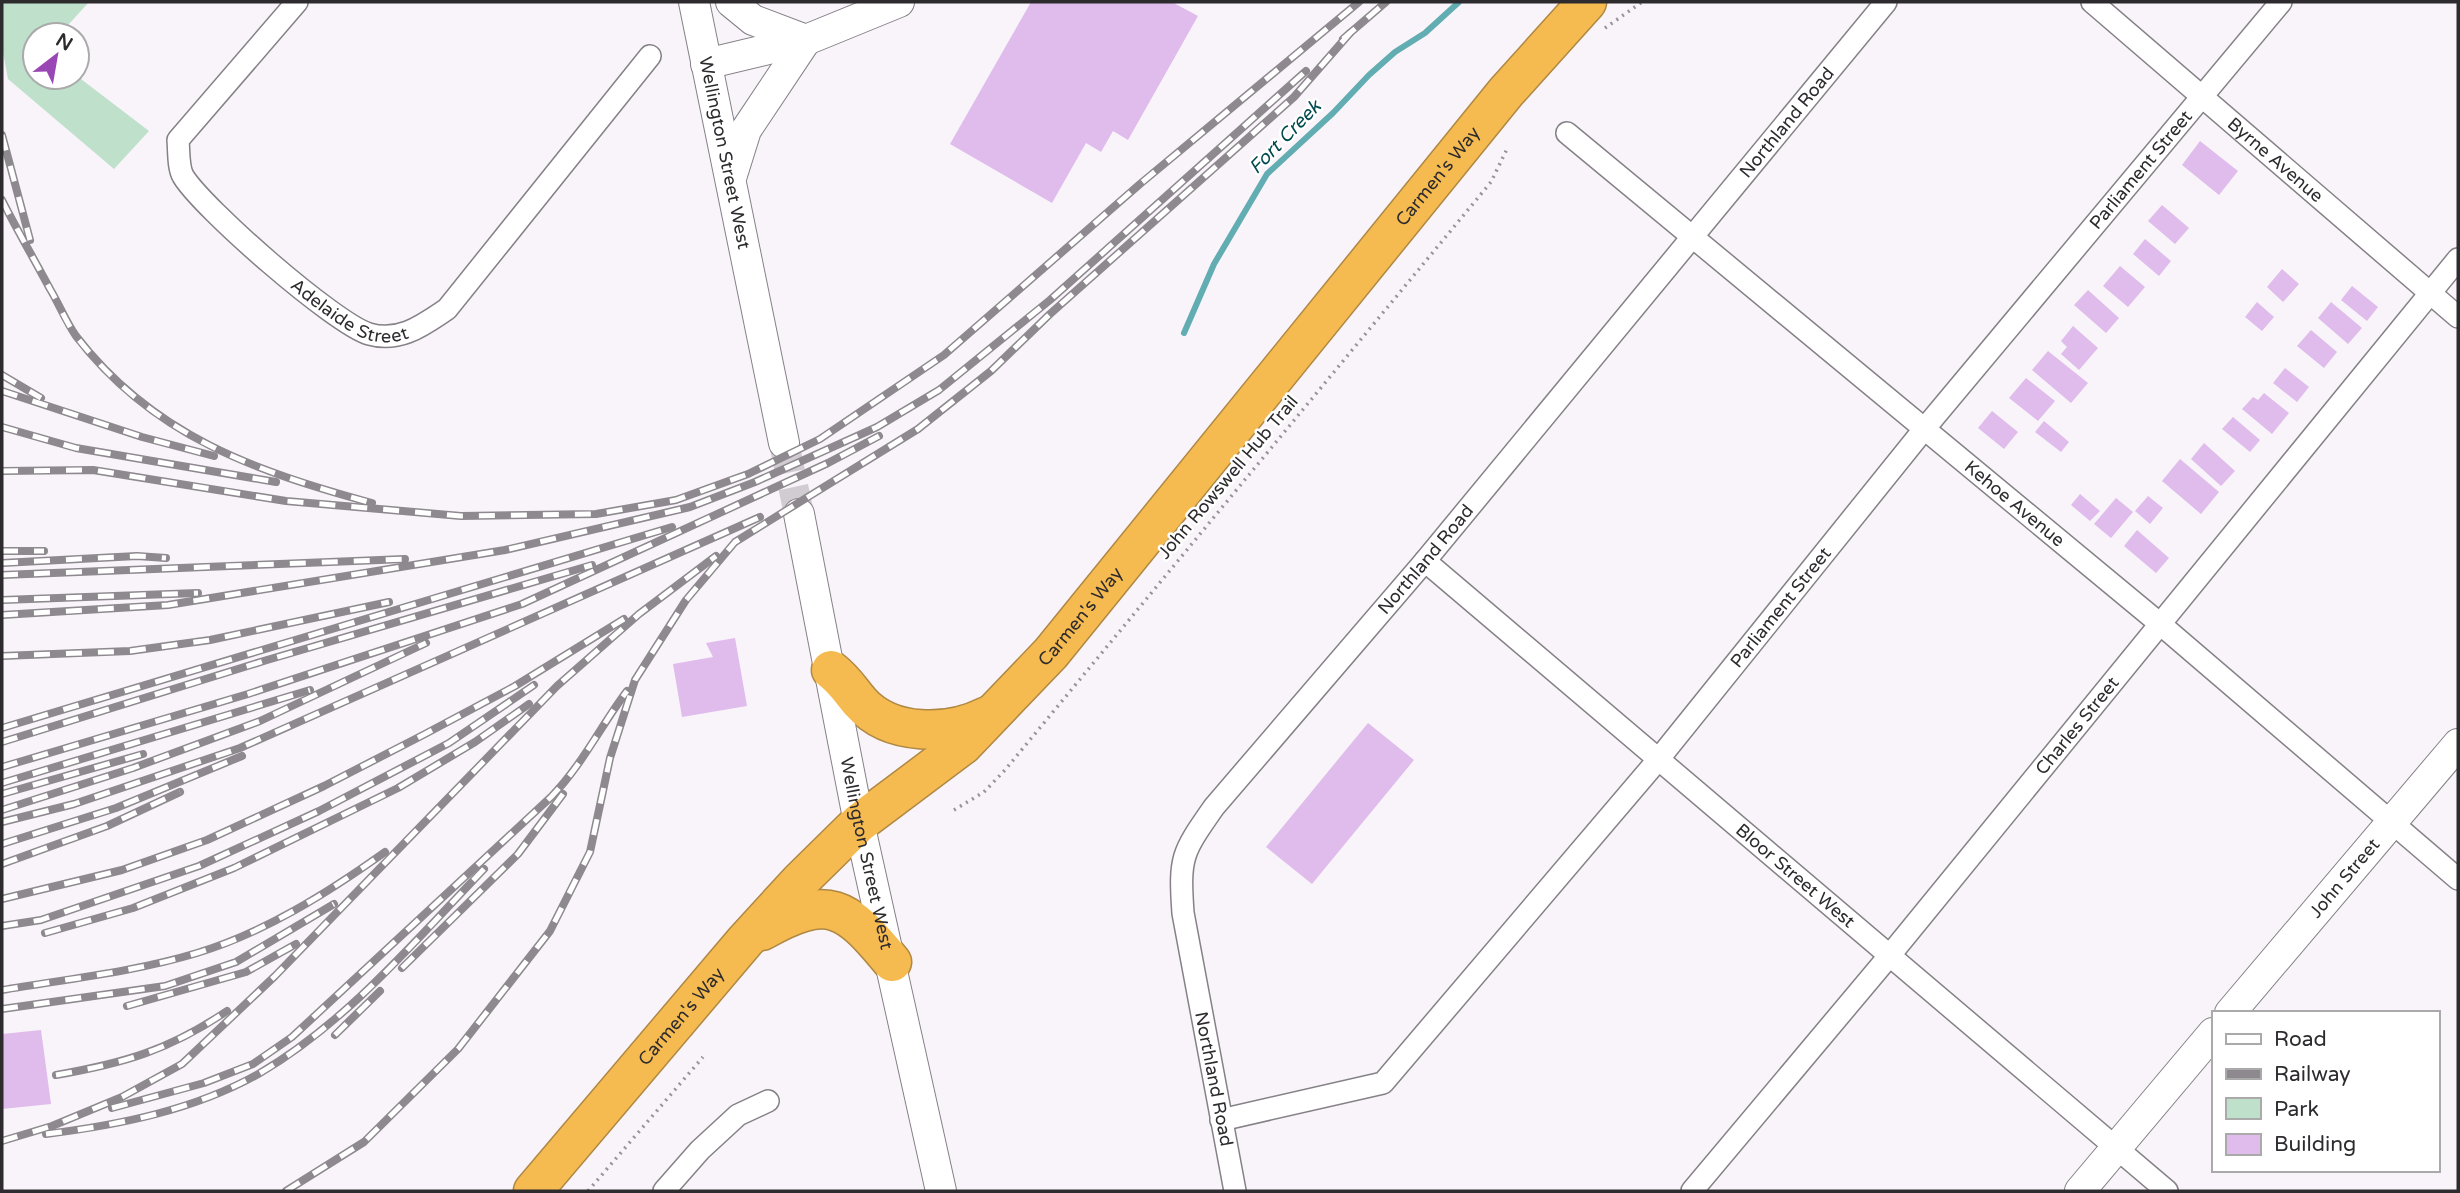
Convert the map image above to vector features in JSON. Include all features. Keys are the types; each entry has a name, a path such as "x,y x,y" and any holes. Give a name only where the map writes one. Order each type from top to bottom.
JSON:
{"highway":[{"name":"Carmen's Way","path":"533,1191 745,941 859,823 963,745 1051,653 1506,92 1596,15"},
{"path":"831,670 848,683 860,702 896,724 931,730 971,724 992,713"},
{"path":"745,941 785,917 815,909 848,915 864,928 892,962"}],"main road":[{"path":"694,2 706,64"},
{"path":"730,181 746,130 806,40 753,20 731,2"},
{"name":"Wellington Street West","path":"784,443 706,64 806,40 899,2"},
{"name":"Wellington Street West","path":"799,514 859,823 941,1191"},
{"name":"John Street","path":"2232,1011 2458,744"},
{"path":"2080,1191 2212,1033"}],"street":[{"name":"Adelaide Street","path":"297,2 178,140 181,174 202,201 328,311 369,335 408,335 446,309 650,56"},
{"name":"Northland Road","path":"1235,1191 1183,912 1180,868 1189,842 1214,807 1424,561 1886,2"},
{"name":"Byrne Avenue","path":"2092,2 2200,98 2458,317"},
{"name":"Parliament Street","path":"1221,1120 1382,1083 1657,761 1925,428 2281,2"},
{"name":"Kehoe Avenue","path":"1567,133 2159,623 2458,879"},
{"name":"Charles Street","path":"1692,1191 1890,955 2458,259"},
{"name":"Bloor Street West","path":"1424,561 2167,1191"},
{"path":"664,1191 700,1150 738,1115 768,1101"}],"path":[{"path":"1596,15 1642,2"},
{"name":"John Rowswell Hub Trail","path":"954,810 984,792 1005,770 1491,182 1508,147"},
{"path":"587,1191 703,1057"}],"green space":[{"path":"2,2 89,2 72,21 21,21 21,90 8,79 2,47"},
{"path":"91,87 149,131 114,169 22,91 91,91"}],"building":[{"path":"1031,2 1172,2 1198,16 1128,140 1113,131 1101,152 1086,143 1052,203 950,144"},
{"path":"2200,141 2238,171 2219,195 2182,165"},
{"path":"2162,205 2189,228 2175,244 2148,221"},
{"path":"2145,239 2171,261 2159,276 2133,254"},
{"path":"2120,266 2145,287 2128,307 2103,286"},
{"path":"2282,269 2299,284 2283,302 2267,287"},
{"path":"2352,286 2378,307 2367,321 2341,300"},
{"path":"2088,290 2119,318 2106,333 2074,305"},
{"path":"2257,302 2274,317 2262,331 2245,317"},
{"path":"2331,302 2362,328 2348,344 2318,318"},
{"path":"2073,326 2098,348 2079,370 2061,354 2067,347 2061,341"},
{"path":"2311,330 2337,352 2324,368 2297,346"},
{"path":"2048,351 2088,383 2071,403 2032,370"},
{"path":"2285,368 2309,387 2297,402 2273,383"},
{"path":"2026,378 2055,401 2038,421 2009,398"},
{"path":"2264,393 2289,413 2272,434 2242,409 2253,397 2258,400"},
{"path":"1992,411 2018,432 2004,449 1978,428"},
{"path":"2233,417 2260,440 2250,452 2222,429"},
{"path":"2044,421 2069,442 2061,452 2035,432"},
{"path":"2204,443 2235,471 2221,486 2191,459"},
{"path":"2180,459 2219,492 2201,514 2162,481"},
{"path":"2080,494 2100,511 2090,521 2071,505"},
{"path":"2148,496 2163,508 2150,524 2135,511"},
{"path":"2116,498 2133,512 2111,538 2094,524"},
{"path":"2137,530 2169,558 2156,573 2124,546"},
{"path":"735,638 747,706 682,717 673,664 713,657 706,643"},
{"path":"1368,723 1414,760 1312,884 1266,847"},
{"path":"41,1030 51,1104 2,1109 2,1034"}],"waterway":[{"name":"Fort Creek","path":"1184,333 1214,264 1267,174 1333,113 1369,75 1395,52 1425,33 1459,2"}],"tunnel":[{"path":"784,443 799,514"}],"railway":[{"path":"2,471 93,470 286,501 461,516 596,514 676,500 748,474 820,439 944,355 1140,184 1359,2"},
{"path":"1343,39 1386,2"},
{"path":"286,1191 364,1142 458,1049 550,931 590,852 610,758 635,680 686,600 735,542 918,429 991,371 1050,314 1294,97 1350,33"},
{"path":"2,615 168,605 505,550 690,507 755,482 877,427 939,390 1050,300 1306,71"},
{"path":"2,135 30,240"},
{"path":"2,200 76,336 106,371 138,400 209,445 247,462 372,503"},
{"path":"2,375 41,398"},
{"path":"2,391 142,437 214,456"},
{"path":"2,427 76,448 276,482"},
{"path":"2,767 248,694 522,604 828,463 879,436"},
{"path":"2,822 74,804 240,748 760,517"},
{"path":"2,728 672,527"},
{"path":"2,551 44,551"},
{"path":"2,563 137,556 166,558"},
{"path":"2,1141 52,1126 122,1097 182,1064 275,976 557,686 639,614 716,556"},
{"path":"2,575 405,559"},
{"path":"2,742 267,660 592,565"},
{"path":"2,600 198,593"},
{"path":"2,656 130,651 210,640 389,602"},
{"path":"2,899 122,870 207,840 324,786 425,734 515,686 624,619"},
{"path":"2,810 133,768 260,721 426,643"},
{"path":"2,926 41,920 199,866 319,811 449,743 534,685"},
{"path":"2,783 310,690"},
{"path":"112,1108 204,1083 253,1064 292,1037 551,797 582,758 627,691"},
{"path":"45,933 133,908 234,868 398,788 475,742 529,704"},
{"path":"2,794 143,754"},
{"path":"2,844 116,808 242,756"},
{"path":"2,864 107,826 180,792"},
{"path":"402,968 518,854 563,794"},
{"path":"2,990 149,965 222,945 295,910 385,852"},
{"path":"46,1134 156,1114 209,1097 260,1073 292,1053 351,1005 406,952 484,869"},
{"path":"2,1009 165,986 236,962 334,904"},
{"path":"127,1006 246,972 296,944"},
{"path":"335,1035 380,991"},
{"path":"56,1075 146,1053 186,1036 227,1011"}]}
